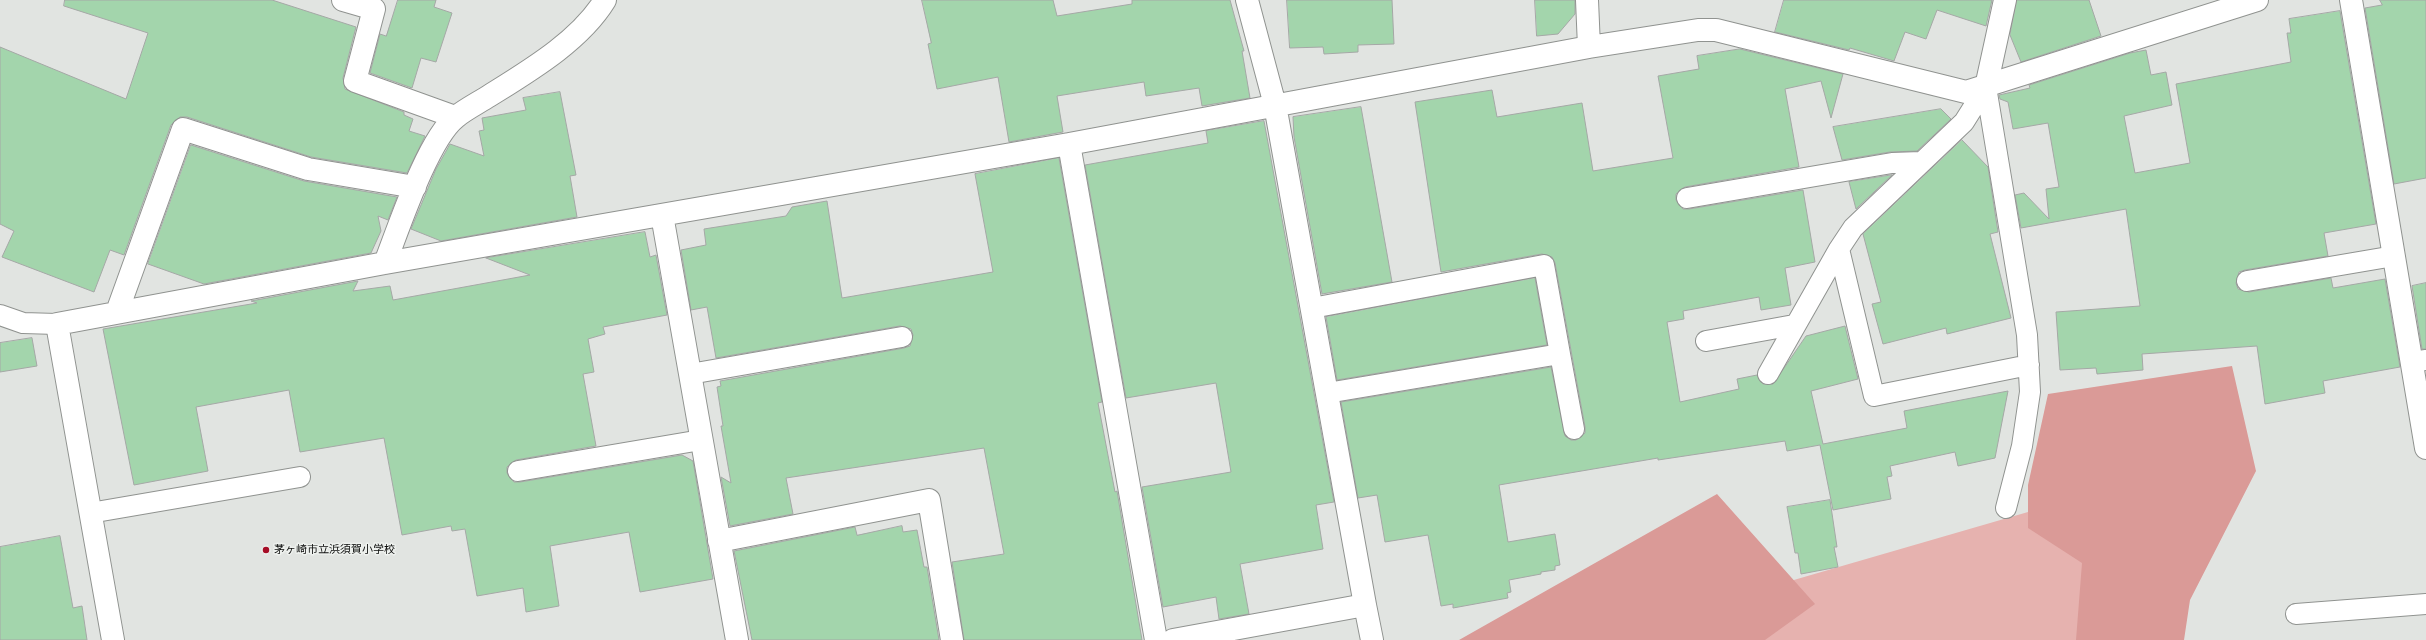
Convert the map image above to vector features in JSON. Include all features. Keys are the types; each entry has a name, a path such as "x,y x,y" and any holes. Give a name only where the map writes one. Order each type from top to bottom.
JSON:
{"street":[{"path":"343,0 374,10 355,81 455,117"},
{"path":"384,263 439,136 455,117 543,62 583,26 605,0"},
{"path":"1247,0 1275,104 1372,640"},
{"path":"1587,0 1589,47"},
{"path":"1986,87 2005,0"},
{"path":"113,640 56,324 384,263 1069,144 1275,104 1589,47 1698,30 1716,30 1966,92 1986,87 2257,0"},
{"path":"2351,0 2394,256 2419,361 2426,448"},
{"path":"117,312 183,130 308,169 416,187"},
{"path":"1069,144 1156,640"},
{"path":"662,215 737,640"},
{"path":"720,541 929,500 952,640"},
{"path":"1173,640 1365,605"}],"lane":[{"path":"1768,374 1794,325 1853,228 1920,162 1964,122 1986,87"},
{"path":"1986,87 2027,335 2029,365 2030,392 2022,446 2006,508"},
{"path":"1687,198 1892,163 1920,162"},
{"path":"1839,250 1874,396 2029,365"},
{"path":"2247,280 2394,256"},
{"path":"1312,308 1544,265 1574,429"},
{"path":"0,315 23,323 56,324"},
{"path":"1706,341 1794,325"},
{"path":"690,374 902,337"},
{"path":"1327,393 1560,354"},
{"path":"518,471 702,440"},
{"path":"90,513 300,477"},
{"path":"2296,614 2426,604"}],"shaded area":[{"path":"2232,366 2256,471 2190,600 2184,640 2076,640 2082,563 2028,528 2028,485 2048,394"},
{"path":"1717,494 1815,604 1765,640 1459,640"},
{"path":"2028,512 2091,516 2111,640 1656,640 1749,593"}],"building":[{"path":"65,0 272,0 356,27 343,78 345,89 404,112 404,115 413,119 409,131 425,136 407,173 311,157 187,117 180,117 171,125 124,255 110,250 94,292 2,257 14,231 0,224 0,47 126,99 148,33 64,6"},
{"path":"398,0 436,0 434,7 452,13 436,62 421,58 412,88 370,73 380,34 386,36"},
{"path":"922,0 1053,0 1057,16 1132,4 1132,0 1230,0 1244,51 1242,51 1250,98 1202,106 1199,88 1146,96 1144,82 1057,96 1063,132 1009,142 998,77 937,89 928,44 931,43"},
{"path":"1287,0 1392,0 1394,44 1358,45 1358,52 1324,54 1323,47 1290,48"},
{"path":"1535,0 1575,0 1575,14 1558,34 1537,36"},
{"path":"1784,0 1992,0 1986,26 1937,10 1926,39 1905,32 1894,61 1850,48 1849,50 1775,32"},
{"path":"2017,0 2089,0 2101,36 2021,62 2010,35"},
{"path":"2380,0 2426,0 2426,178 2394,184 2365,8 2382,5"},
{"path":"2340,11 2376,224 2324,233 2328,256 2245,270 2239,272 2236,283 2238,289 2249,292 2331,278 2333,288 2385,279 2400,367 2323,381 2325,393 2265,404 2257,346 2142,354 2143,370 2097,374 2096,368 2060,370 2056,312 2140,306 2126,209 2021,228 2015,195 2024,193 2049,219 2046,189 2059,187 2048,123 2013,129 2008,102 2000,99 1999,95 2030,88 2029,85 2130,53 2146,50 2151,75 2166,72 2172,105 2124,116 2135,173 2190,163 2176,84 2291,62 2287,33 2291,33 2289,19"},
{"path":"1740,49 1843,74 1831,118 1821,81 1785,89 1799,167 1685,187 1676,194 1676,200 1683,209 1689,209 1803,190 1815,262 1785,268 1791,305 1761,310 1759,297 1683,311 1684,319 1667,322 1680,402 1739,389 1737,379 1757,375 1763,384 1773,384 1806,336 1845,326 1858,379 1811,391 1823,444 1907,428 1904,411 2008,391 1995,458 1958,466 1955,452 1890,466 1892,476 1887,477 1891,499 1833,510 1820,445 1787,451 1785,441 1658,460 1658,458 1499,485 1508,542 1555,534 1560,565 1555,566 1555,570 1509,580 1511,592 1507,593 1508,598 1453,608 1453,604 1441,606 1428,535 1385,542 1377,495 1358,498 1341,402 1551,367 1565,436 1571,440 1576,440 1585,433 1585,427 1555,263 1552,257 1542,254 1441,272 1415,102 1492,90 1497,117 1582,103 1593,171 1673,158 1658,76 1699,69 1697,56"},
{"path":"560,92 576,175 570,176 577,217 441,241 411,229 436,169 450,144 484,156 479,131 484,130 482,118 526,110 523,98"},
{"path":"1361,107 1392,282 1322,294 1294,137 1293,117"},
{"path":"1941,109 1951,119 1917,151 1890,152 1842,160 1833,127"},
{"path":"1264,121 1334,502 1316,505 1323,549 1240,564 1249,614 1219,619 1216,597 1163,607 1142,487 1231,472 1216,383 1126,398 1085,165 1208,143 1206,131"},
{"path":"1962,140 1988,167 1998,232 1990,234 2011,318 1947,334 1946,328 1883,344 1872,304 1881,302 1863,234"},
{"path":"191,145 304,181 397,197 388,220 378,216 381,231 371,253 204,284 148,264"},
{"path":"1059,158 1102,402 1098,403 1115,492 1117,491 1142,640 964,640 952,562 1004,554 984,448 786,478 793,514 730,526 721,477 731,483 721,426 723,426 717,387 721,386 720,381 904,348 910,346 913,335 911,329 900,326 716,358 707,307 691,310 681,250 706,245 704,229 786,216 792,207 827,201 842,298 993,272 975,174"},
{"path":"1892,175 1856,209 1849,182"},
{"path":"645,232 650,257 656,255 667,315 603,327 605,334 588,339 594,372 583,374 596,446 516,460 507,467 507,473 514,482 520,482 682,455 693,461 713,579 640,592 629,532 550,546 559,606 526,612 523,588 477,596 465,529 452,531 451,526 402,535 384,438 300,452 289,390 196,407 208,471 134,485 103,329 257,303 251,301 358,281 353,291 390,286 393,300 530,275 486,258"},
{"path":"1535,278 1547,345 1337,380 1326,317"},
{"path":"2426,283 2426,349 2422,349 2412,286"},
{"path":"32,338 37,366 0,372 0,343"},
{"path":"1830,500 1837,547 1834,547 1838,567 1801,574 1798,553 1795,553 1787,507"},
{"path":"902,526 903,532 917,530 924,567 927,567 939,640 752,640 734,551 855,527 857,535"},
{"path":"60,536 73,608 82,606 87,640 0,640 0,547"}],"place":[{"name":"茅ヶ崎市立浜須賀小学校","path":"266,550"}]}
